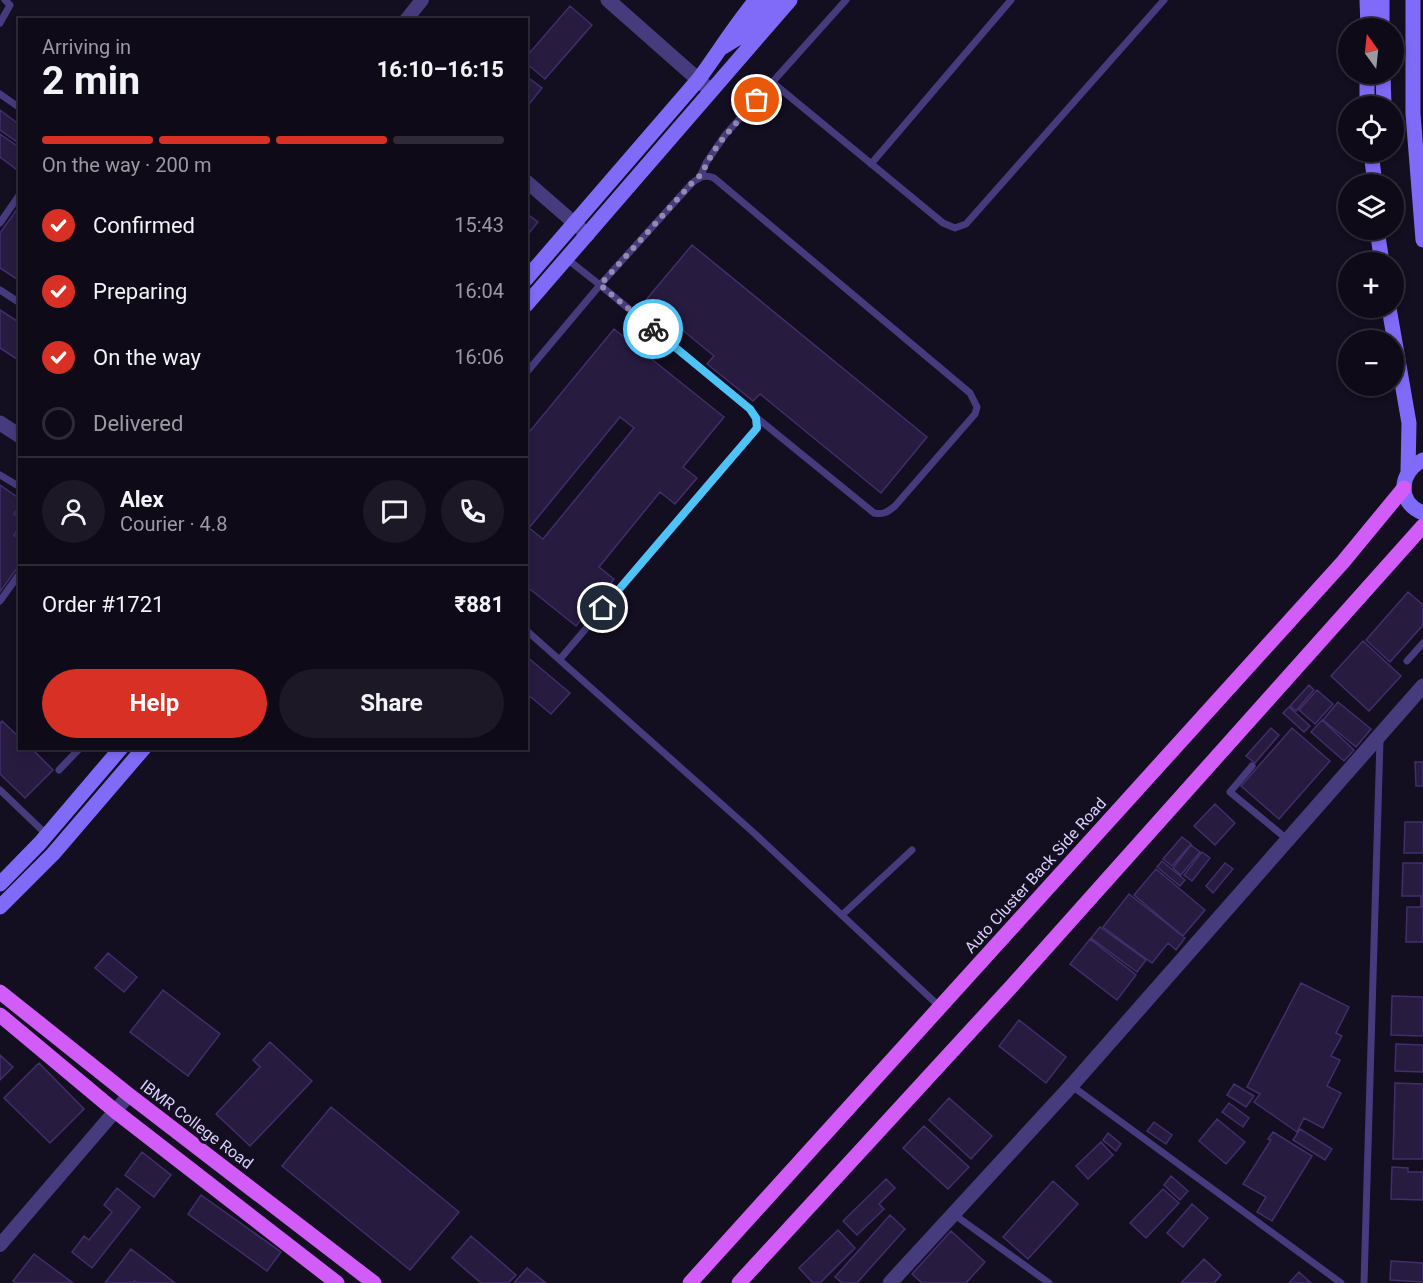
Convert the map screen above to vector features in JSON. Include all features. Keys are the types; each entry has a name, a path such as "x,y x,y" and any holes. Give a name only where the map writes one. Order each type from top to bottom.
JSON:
{"main road":[{"path":"528,277 698,80 721,49 733,27 756,0"},
{"path":"721,49 744,34 773,0"},
{"path":"528,303 790,0"},
{"path":"1367,0 1368,18"},
{"path":"1382,0 1382,18"},
{"path":"1413,0 1413,114 1421,174 1423,240"},
{"name":"Auto Cluster Back Side Road","path":"690,1283 1343,562 1404,488 1408,471 1409,423 1391,318"},
{"path":"1408,471 1423,460"},
{"path":"1404,488 1410,505 1423,513"},
{"path":"739,1283 1019,979 1423,526"},
{"path":"0,884 119,750"},
{"path":"0,907 53,854 142,750"},
{"name":"IBMR College Road","path":"0,992 366,1280"},
{"path":"0,1015 115,1111 337,1283"}],"street":[{"path":"408,18 422,0"},
{"path":"608,0 711,91"},
{"path":"528,183 588,235"},
{"path":"0,423 18,435"},
{"path":"890,1283 1072,1085 1423,686"},
{"path":"0,1245 129,1095"}],"lane":[{"path":"0,23 10,5 5,0"},
{"path":"700,177 706,163 725,135 846,0"},
{"path":"871,164 1011,0"},
{"path":"772,82 943,223 955,228 966,224 1164,0"},
{"path":"0,94 18,107"},
{"path":"528,371 600,285 692,183 708,175 970,393 977,407 975,414 888,512 874,513 756,418 750,409 600,285 567,259"},
{"path":"0,223 18,197"},
{"path":"0,290 18,302"},
{"path":"560,658 757,428 756,418"},
{"path":"0,475 18,486"},
{"path":"0,601 18,576"},
{"path":"528,632 754,833 940,1006"},
{"path":"1407,661 1423,643"},
{"path":"1364,1283 1380,736"},
{"path":"59,770 78,750"},
{"path":"1252,766 1230,792 1288,840"},
{"path":"0,790 46,835"},
{"path":"842,915 912,850"},
{"path":"1072,1085 1341,1283"},
{"path":"952,1213 1049,1283"}],"building":[{"path":"570,6 592,25 545,79 528,65 528,55"},
{"path":"528,78 542,88 528,106"},
{"path":"0,110 18,124 18,143 0,130"},
{"path":"0,134 18,147 18,167 16,169 0,157"},
{"path":"18,208 18,280 0,268 0,233"},
{"path":"528,214 538,222 528,234"},
{"path":"692,245 927,437 881,493 760,394 753,401 707,364 714,356 646,300"},
{"path":"0,310 18,322 18,360 0,348"},
{"path":"614,329 724,417 683,467 697,478 675,504 660,492 599,567 614,579 576,626 528,588 528,434","holes":["620,417 634,428 543,539 529,528"]},
{"path":"0,485 18,498 18,509 14,514 18,517 18,530 14,535 18,538 18,567 0,592"},
{"path":"1408,592 1423,605 1423,625 1390,662 1366,640"},
{"path":"1363,641 1401,676 1369,711 1331,676"},
{"path":"528,658 570,693 551,714 528,695"},
{"path":"1309,685 1314,690 1296,711 1290,706"},
{"path":"1317,690 1333,704 1315,724 1299,710"},
{"path":"1338,702 1371,729 1356,747 1323,720"},
{"path":"1289,707 1310,726 1304,732 1283,713"},
{"path":"1322,720 1354,750 1344,761 1311,732"},
{"path":"2,721 18,736 18,750 33,750 53,770 25,798 0,774 0,723"},
{"path":"1271,728 1279,735 1255,763 1246,756"},
{"path":"1292,728 1330,761 1279,819 1241,786"},
{"path":"1415,762 1423,762 1423,786 1416,786"},
{"path":"1215,804 1235,823 1215,845 1194,826"},
{"path":"1405,822 1423,822 1423,853 1404,853"},
{"path":"1182,837 1191,844 1172,866 1163,859"},
{"path":"1191,845 1200,852 1181,875 1173,868"},
{"path":"1202,852 1210,858 1192,881 1184,875"},
{"path":"1162,861 1185,880 1180,886 1157,867"},
{"path":"1225,863 1233,869 1213,893 1206,886"},
{"path":"1403,863 1423,863 1423,906 1421,906 1421,896 1402,896"},
{"path":"1156,869 1205,910 1183,936 1134,895"},
{"path":"1129,894 1185,938 1176,950 1168,943 1152,963 1103,927"},
{"path":"1407,907 1423,907 1423,942 1406,942"},
{"path":"1100,927 1146,960 1137,972 1091,938"},
{"path":"1090,939 1136,975 1117,1000 1070,964"},
{"path":"108,953 137,977 124,992 95,968"},
{"path":"1301,983 1349,1007 1336,1033 1342,1036 1331,1056 1340,1060 1327,1086 1341,1093 1323,1128 1304,1118 1297,1132 1254,1102 1260,1094 1247,1087"},
{"path":"163,990 220,1034 188,1076 130,1032"},
{"path":"1392,996 1423,997 1423,1036 1391,1035"},
{"path":"1019,1020 1066,1057 1046,1083 999,1046"},
{"path":"270,1042 312,1081 250,1146 216,1114 260,1067 253,1060"},
{"path":"1396,1044 1423,1045 1423,1072 1395,1071"},
{"path":"0,1055 13,1067 0,1080"},
{"path":"39,1063 84,1109 50,1143 4,1098"},
{"path":"1395,1083 1423,1084 1423,1159 1393,1159"},
{"path":"1234,1084 1254,1096 1246,1107 1227,1095"},
{"path":"949,1098 992,1136 971,1159 929,1120"},
{"path":"1229,1103 1249,1118 1243,1127 1222,1112"},
{"path":"331,1107 459,1212 410,1270 282,1166"},
{"path":"1217,1119 1245,1142 1226,1164 1199,1141"},
{"path":"1154,1122 1172,1135 1166,1144 1147,1131"},
{"path":"924,1126 969,1167 948,1189 903,1148"},
{"path":"1300,1129 1332,1149 1325,1160 1293,1140"},
{"path":"1273,1132 1312,1156 1272,1221 1257,1212 1266,1197 1243,1184 1271,1140 1268,1139"},
{"path":"1108,1133 1121,1144 1116,1151 1103,1140"},
{"path":"1101,1142 1113,1155 1088,1179 1076,1166"},
{"path":"142,1152 171,1175 154,1197 125,1175"},
{"path":"1392,1167 1408,1168 1408,1172 1423,1172 1423,1200 1391,1199"},
{"path":"1171,1176 1188,1191 1180,1200 1164,1185"},
{"path":"886,1179 895,1188 879,1204 884,1209 857,1235 843,1221"},
{"path":"1053,1181 1078,1204 1028,1259 1003,1237"},
{"path":"117,1188 140,1207 92,1268 72,1252 84,1236 89,1240 112,1212 104,1205"},
{"path":"1163,1189 1179,1203 1146,1238 1130,1223"},
{"path":"201,1195 281,1252 267,1271 188,1214"},
{"path":"1192,1204 1208,1218 1183,1247 1167,1233"},
{"path":"890,1215 905,1229 857,1283 842,1283 835,1277"},
{"path":"838,1230 855,1248 820,1283 813,1283 799,1268"},
{"path":"951,1231 985,1262 966,1283 922,1283 912,1274"},
{"path":"471,1236 516,1275 508,1283 481,1283 452,1258"},
{"path":"131,1249 175,1283 138,1283 135,1281 133,1283 105,1283"},
{"path":"34,1254 73,1283 16,1283 13,1281"},
{"path":"1204,1259 1221,1275 1214,1283 1181,1283"},
{"path":"1391,1261 1423,1263 1423,1282 1390,1280"},
{"path":"527,1268 546,1283 514,1283"},
{"path":"1299,1272 1311,1283 1289,1283"}],"way so far":[{"path":"653,329 600,285 700,177 706,163 725,135 757,100"}],"route":[{"path":"603,608 757,428 756,418 750,409 653,329"}]}
